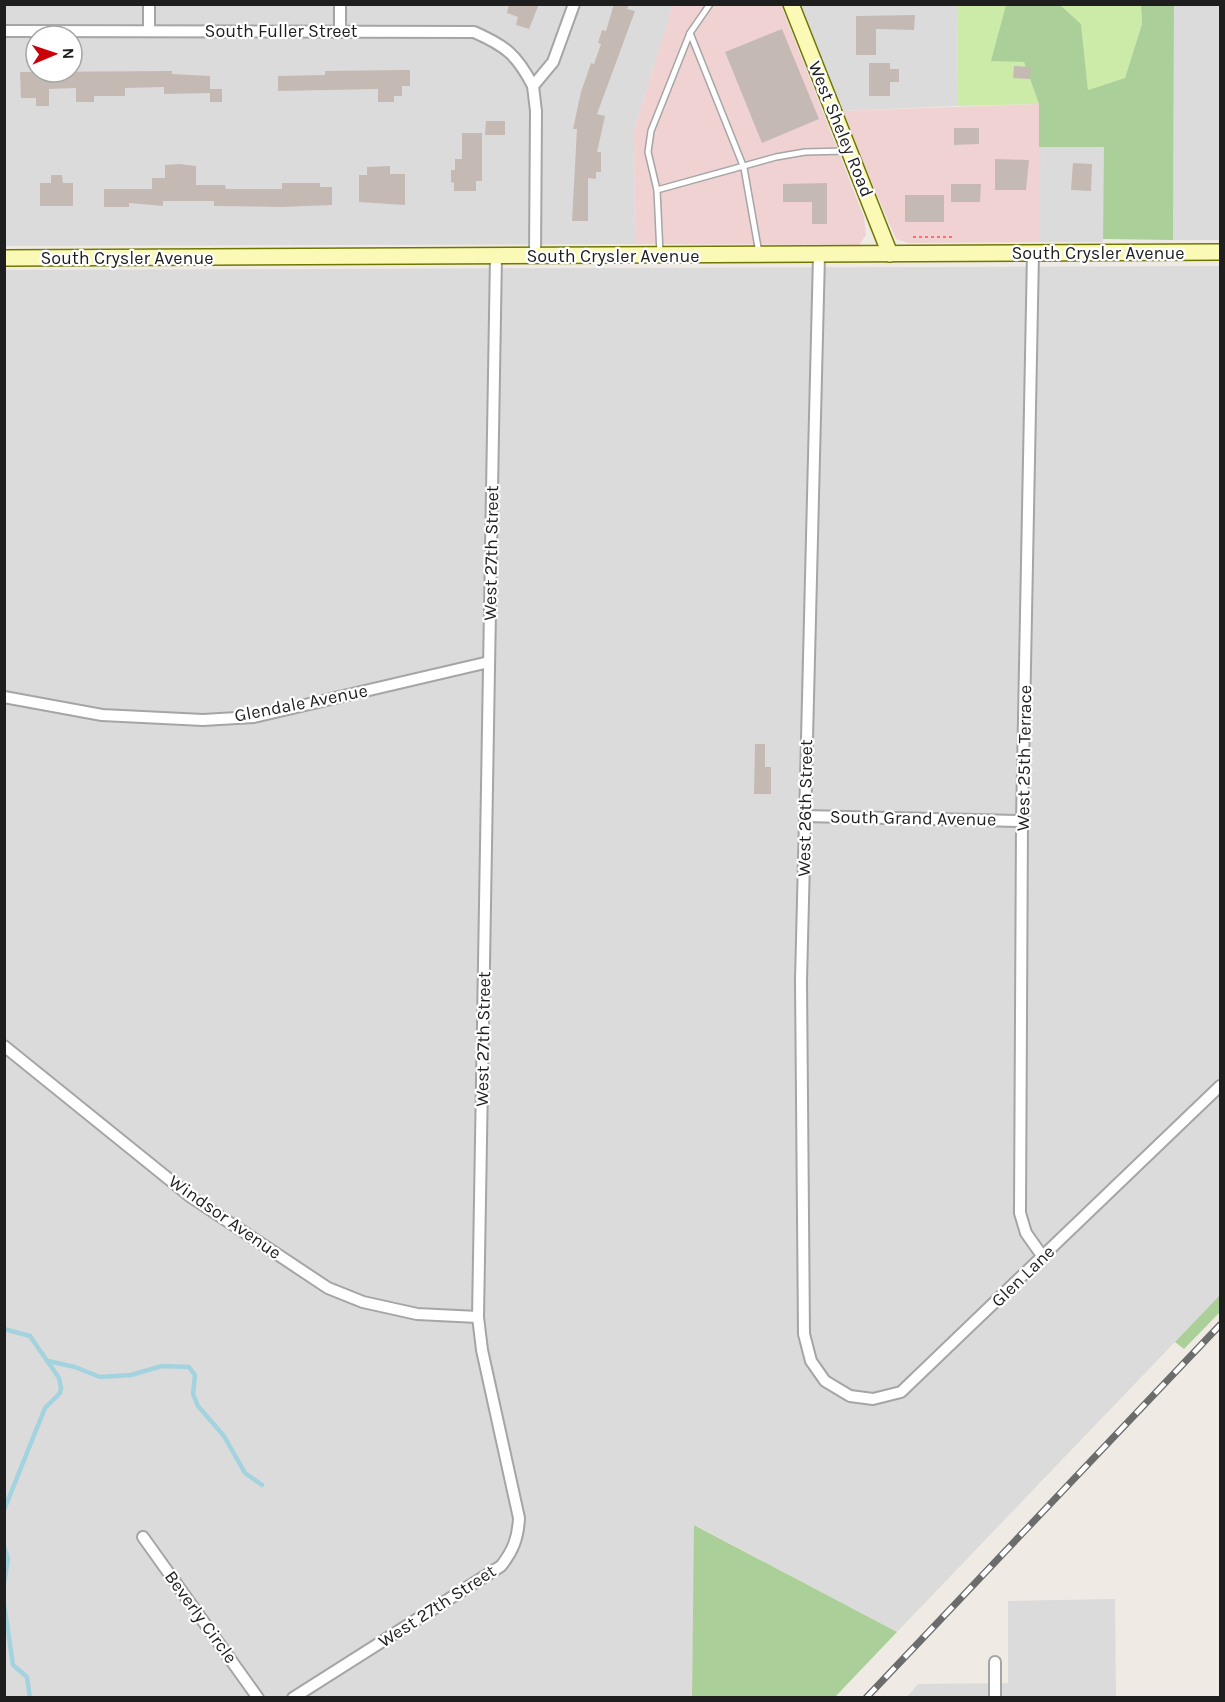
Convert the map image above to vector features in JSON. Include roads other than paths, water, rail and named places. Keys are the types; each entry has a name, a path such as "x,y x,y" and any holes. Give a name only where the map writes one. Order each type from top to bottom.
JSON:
{"main road":[{"name":"West Sheley Road","path":"791,4 890,254"},
{"name":"South Crysler Avenue","path":"4,258 1221,252"}],"street":[{"path":"149,31 150,4"},
{"path":"340,4 340,32"},
{"path":"535,256 536,111 533,86 554,62 574,4"},
{"name":"South Fuller Street","path":"4,31 474,32 500,43 514,55 533,86"},
{"name":"West 25th Terrace","path":"1033,253 1022,821 1020,1213 1026,1233 1043,1257"},
{"name":"West 26th Street","path":"811,1360 804,1323 801,981 819,255"},
{"name":"West 27th Street","path":"293,1698 501,1566 512,1552 518,1536 519,1518 482,1350 478,1317 496,256"},
{"name":"Glendale Avenue","path":"4,697 102,715 203,720 254,717 489,662"},
{"name":"South Grand Avenue","path":"804,816 1022,821"},
{"name":"Windsor Avenue","path":"4,1046 191,1197 328,1288 363,1302 417,1314 478,1317"},
{"name":"Glen Lane","path":"811,1360 825,1381 850,1396 873,1399 901,1392 1221,1086"},
{"name":"Beverly Circle","path":"143,1537 258,1698"},
{"path":"995,1662 995,1698"}],"lane":[{"path":"660,255 657,190 648,152 651,131 690,33 710,4"},
{"path":"690,33 744,168 760,255"},
{"path":"657,190 744,168 776,157 805,152 849,151"}],"waterway":[{"path":"4,1329 30,1336 59,1378 61,1388 60,1393 45,1408 4,1510"},
{"path":"48,1361 75,1367 100,1377 131,1375 162,1366 189,1367 195,1375 193,1394 198,1406 224,1436 245,1473 262,1485"},
{"path":"4,1547 8,1559 4,1583"},
{"path":"4,1604 13,1665 27,1677 30,1698"}],"railway":[{"path":"866,1698 1220,1325"}]}
